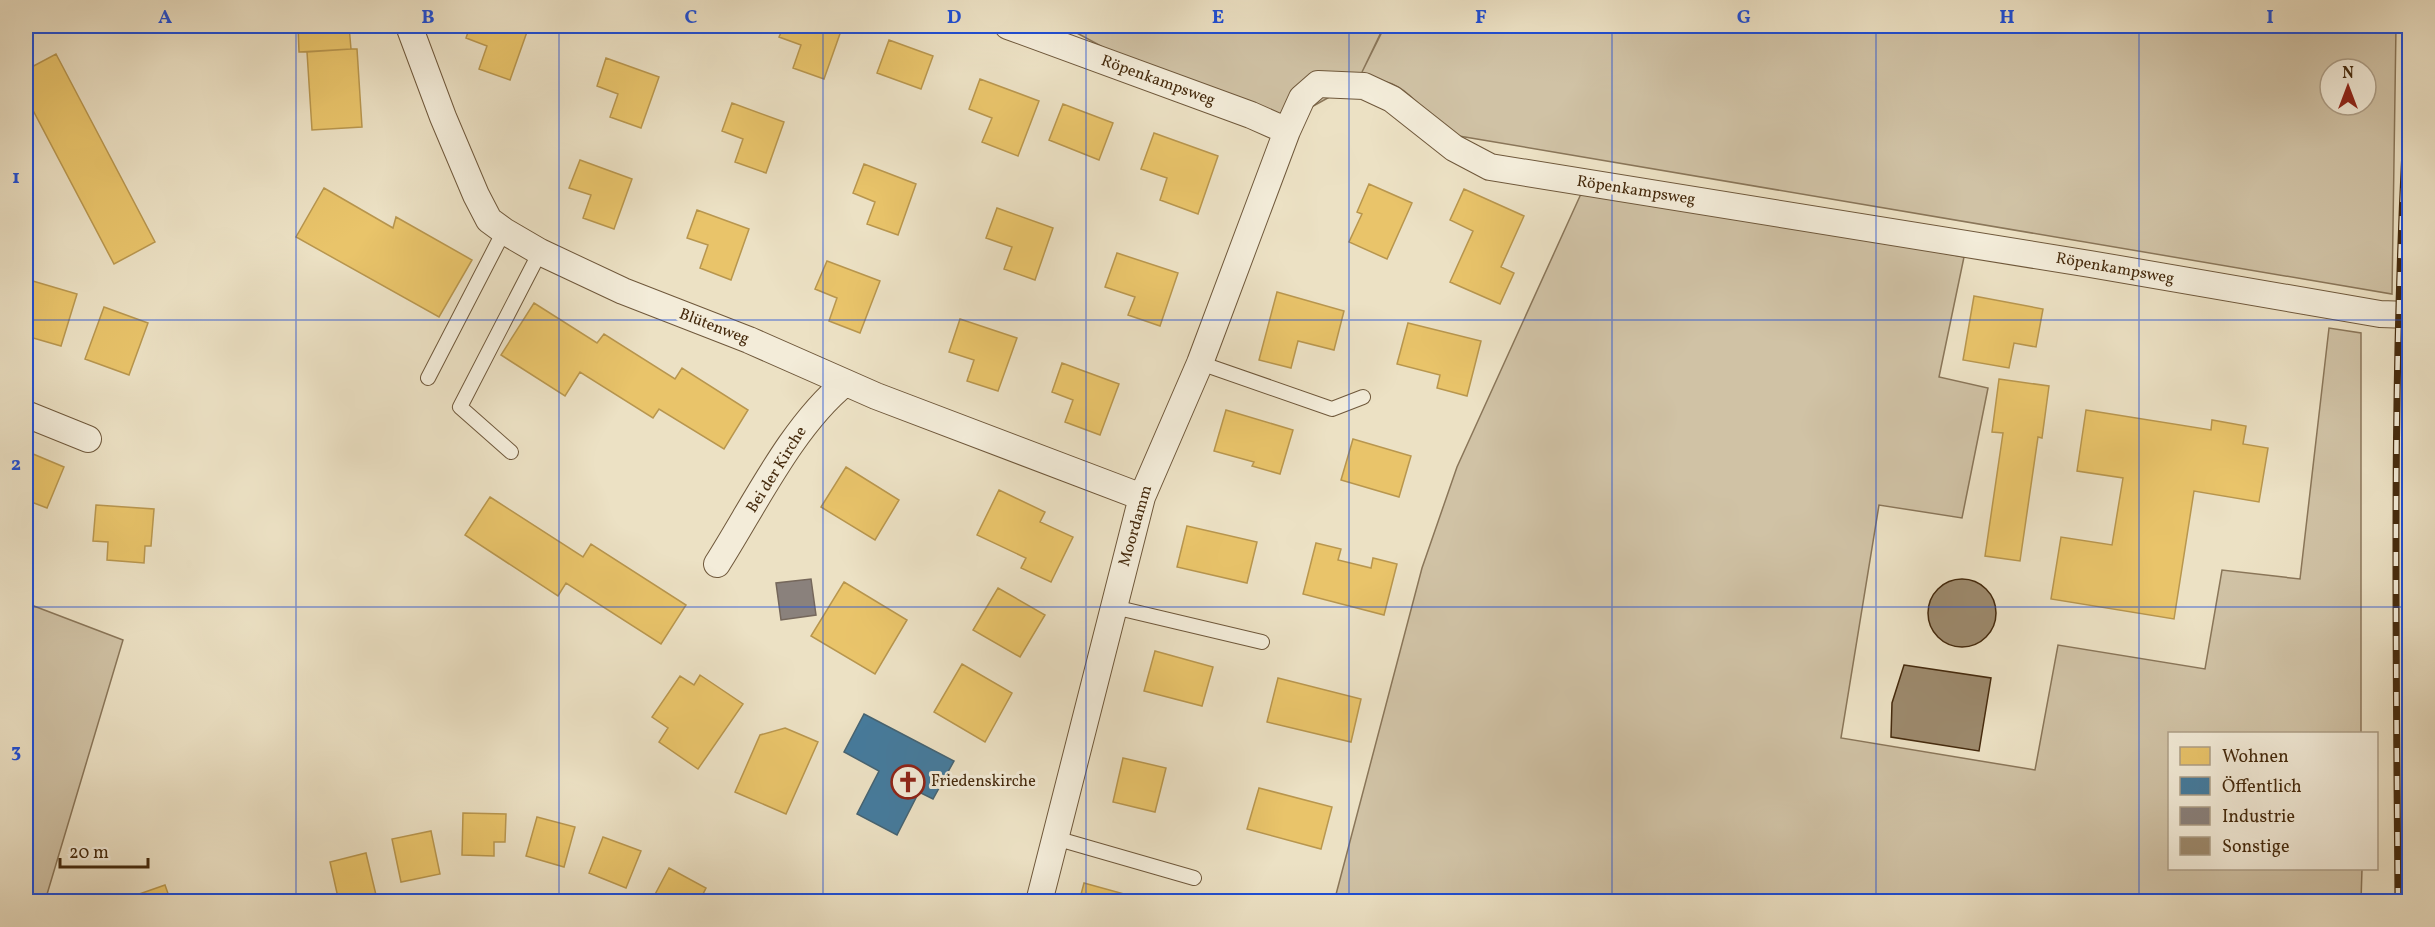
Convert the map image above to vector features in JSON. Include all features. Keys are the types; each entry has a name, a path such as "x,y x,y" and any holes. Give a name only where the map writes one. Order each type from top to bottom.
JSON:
{"street":[{"name":"Blütenweg","path":"409,26 443,117 476,195 489,220 504,231 540,252 623,291 749,340 845,383 1142,497"},
{"name":"Röpenkampsweg","path":"1008,26 1251,115 1287,131 1302,98 1318,84 1364,86 1392,99 1454,148 1490,167 2380,314 2409,315"},
{"name":"Moordamm","path":"1039,902 1142,497 1200,363 1287,131"},
{"name":"Bei der Kirche","path":"717,564 801,430 825,399 845,383"},
{"path":"26,414 88,439"}],"lane":[{"path":"428,378 504,231"},
{"path":"511,452 460,406 540,252"},
{"path":"1200,363 1332,408 1363,397"},
{"path":"1114,607 1262,642"},
{"path":"1055,838 1194,878"}],"shaded area":[{"path":"1064,26 1384,26 1362,72 1385,26 2396,26 2392,294 1453,135 1403,90 1377,80 1360,80 1263,134"},
{"path":"1585,185 1964,257 1939,377 1988,388 1962,518 1879,505 1841,738 2035,770 2058,645 2205,669 2222,570 2300,579 2329,328 2361,333 2361,732 2168,732 2168,870 2362,870 2361,901 1334,902 1422,568 1457,467"},
{"path":"26,603 123,640 45,901 26,901"}],"building: Wohnen":[{"path":"298,26 349,26 351,49 299,52"},
{"path":"470,26 518,26 528,29 510,80 479,69 487,46 466,38"},
{"path":"784,26 842,28 824,79 793,68 801,45 779,37"},
{"path":"889,40 933,56 921,89 877,73"},
{"path":"357,49 362,127 312,130 307,52"},
{"path":"56,54 155,242 114,264 26,97 26,70"},
{"path":"606,58 659,77 641,128 610,117 618,94 597,86"},
{"path":"980,79 1039,101 1018,156 982,142 992,118 969,109"},
{"path":"732,103 784,122 766,173 735,162 743,139 722,131"},
{"path":"1063,104 1113,123 1099,160 1049,140"},
{"path":"1154,133 1218,156 1198,214 1160,200 1167,178 1141,169"},
{"path":"580,160 632,179 614,229 583,218 591,195 569,188"},
{"path":"864,164 916,184 898,235 867,224 875,202 853,193"},
{"path":"1369,184 1412,203 1387,259 1349,242 1362,214 1357,212"},
{"path":"324,188 393,228 396,217 472,260 439,317 296,237"},
{"path":"1464,189 1524,216 1501,267 1514,273 1500,304 1450,282 1473,231 1450,220"},
{"path":"997,208 1053,228 1035,280 1004,269 1012,247 986,238"},
{"path":"697,210 749,229 731,280 700,268 708,245 687,238"},
{"path":"1117,253 1178,273 1160,326 1128,315 1135,297 1105,287"},
{"path":"827,261 880,281 860,333 829,321 837,298 815,289"},
{"path":"26,279 77,294 61,346 26,336"},
{"path":"1277,292 1344,311 1334,350 1298,341 1291,368 1259,360"},
{"path":"1974,296 2043,309 2036,347 2014,343 2009,368 1963,360"},
{"path":"534,303 597,343 604,334 675,379 682,368 748,410 724,449 659,409 653,418 580,372 565,396 501,355"},
{"path":"104,307 148,323 129,375 85,359"},
{"path":"960,319 1017,338 998,391 967,381 974,360 949,352"},
{"path":"1408,323 1481,341 1467,396 1437,388 1440,375 1397,364"},
{"path":"1062,363 1119,384 1100,435 1065,422 1073,400 1052,392"},
{"path":"1999,379 2049,386 2042,438 2038,437 2020,561 1985,556 2003,433 1992,432"},
{"path":"1226,410 1293,430 1280,474 1252,466 1254,462 1214,451"},
{"path":"2086,410 2211,430 2212,420 2246,426 2243,444 2268,448 2259,502 2194,491 2174,619 2051,599 2061,537 2112,545 2123,478 2077,471"},
{"path":"1353,439 1411,456 1399,497 1341,480"},
{"path":"26,451 64,467 47,508 26,500"},
{"path":"846,467 899,500 875,540 821,507"},
{"path":"999,490 1045,512 1040,522 1073,537 1051,582 1021,568 1026,558 977,535"},
{"path":"490,497 583,557 591,544 686,605 661,644 566,583 558,596 465,535"},
{"path":"96,505 154,509 151,546 145,546 144,563 107,560 108,542 93,541"},
{"path":"1187,526 1257,542 1247,583 1177,567"},
{"path":"1316,543 1341,549 1338,560 1371,568 1373,558 1397,564 1384,615 1303,594"},
{"path":"844,582 907,620 875,674 811,636"},
{"path":"998,588 1045,615 1020,657 973,630"},
{"path":"1155,651 1213,667 1202,706 1144,691"},
{"path":"962,664 1012,693 985,742 934,712"},
{"path":"700,675 743,704 698,769 659,742 668,728 652,717 680,676 694,685"},
{"path":"1278,678 1361,699 1351,742 1267,722"},
{"path":"785,728 818,742 786,814 735,792 760,735"},
{"path":"1123,758 1166,768 1155,812 1113,802"},
{"path":"1259,788 1332,807 1321,849 1247,829"},
{"path":"463,813 506,814 505,842 494,842 494,856 462,855"},
{"path":"537,817 575,827 564,867 526,856"},
{"path":"431,831 440,874 401,882 392,839"},
{"path":"603,837 641,851 626,888 589,873"},
{"path":"366,853 376,895 339,902 330,862"},
{"path":"669,868 706,888 699,902 651,902"},
{"path":"1084,883 1146,900 1146,902 1079,902"},
{"path":"165,885 171,902 126,902 125,899"}],"building: Öffentlich":[{"name":"Friedenskirche","path":"864,714 954,761 933,799 919,792 897,835 857,814 879,771 844,752"}],"building: Industrie":[{"path":"811,579 816,615 781,620 776,583"}],"building: Sonstige":[{"path":"1962,579 1975,582 1986,589 1993,600 1996,613 1993,626 1986,637 1975,644 1962,647 1949,644 1938,637 1931,626 1928,613 1931,600 1938,589 1949,582"},
{"path":"1904,665 1991,678 1979,751 1891,737 1892,703"}],"railway":[{"path":"2398,902 2397,380 2410,67"}],"place":[{"name":"Friedenskirche","path":"908,782"}]}
